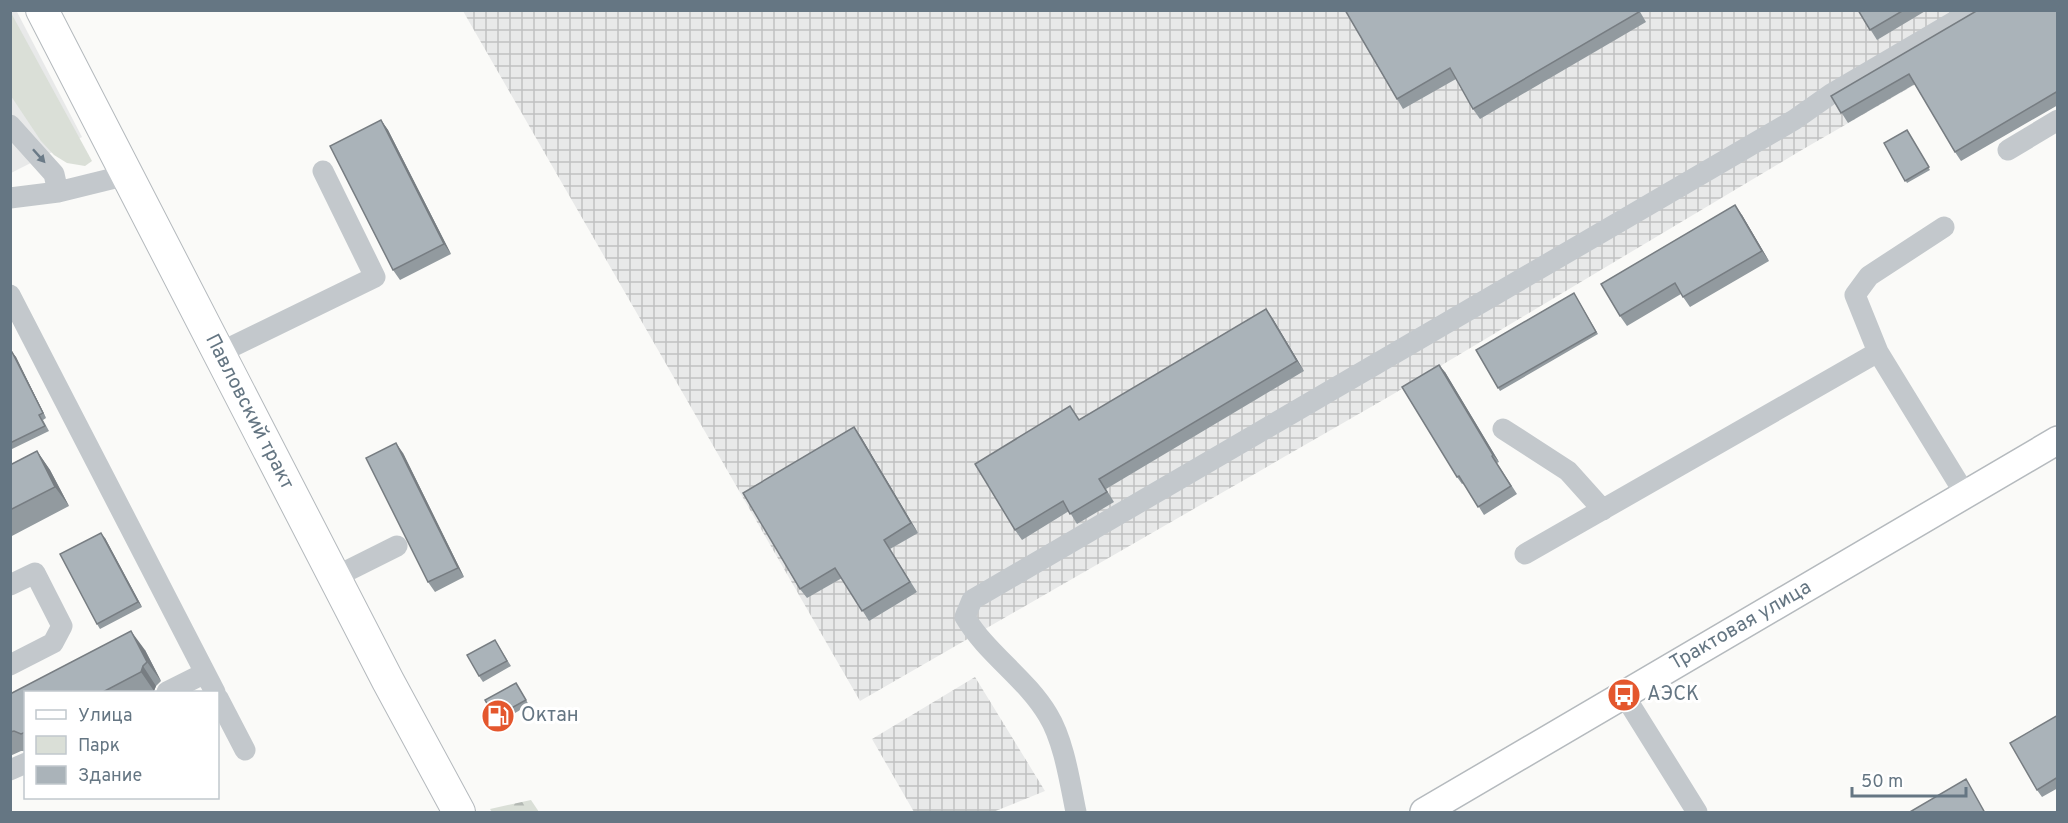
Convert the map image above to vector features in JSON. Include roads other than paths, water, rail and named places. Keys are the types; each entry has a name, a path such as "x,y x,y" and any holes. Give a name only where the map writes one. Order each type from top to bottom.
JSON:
{"highway":[{"name":"Павловский тракт","path":"42,10 459,813"},
{"path":"53,10 78,80"}],"main road":[{"name":"Трактовая улица","path":"1424,813 2058,440"}],"street":[{"path":"1076,813 1064,758 1049,716 1022,681 975,634 965,617 972,600 1794,120 1831,94 1974,10"},
{"path":"2008,150 2058,120"},
{"path":"10,125 54,174 58,192"},
{"path":"219,353 375,277 323,171"},
{"path":"10,198 58,192 127,175"},
{"path":"1944,228 1869,276 1855,295 1878,352 1965,494"},
{"path":"10,295 214,691"},
{"path":"1525,554 1878,352"},
{"path":"1503,429 1568,471 1603,510"},
{"path":"335,577 397,546"},
{"path":"10,585 35,573 62,626 53,643 10,665"},
{"path":"171,691 205,673"},
{"path":"1624,695 1697,813"},
{"path":"219,700 245,750"},
{"path":"10,770 24,764"}],"place":[{"name":"АЭСК","path":"1624,695"},
{"name":"Октан","path":"498,716"}]}
